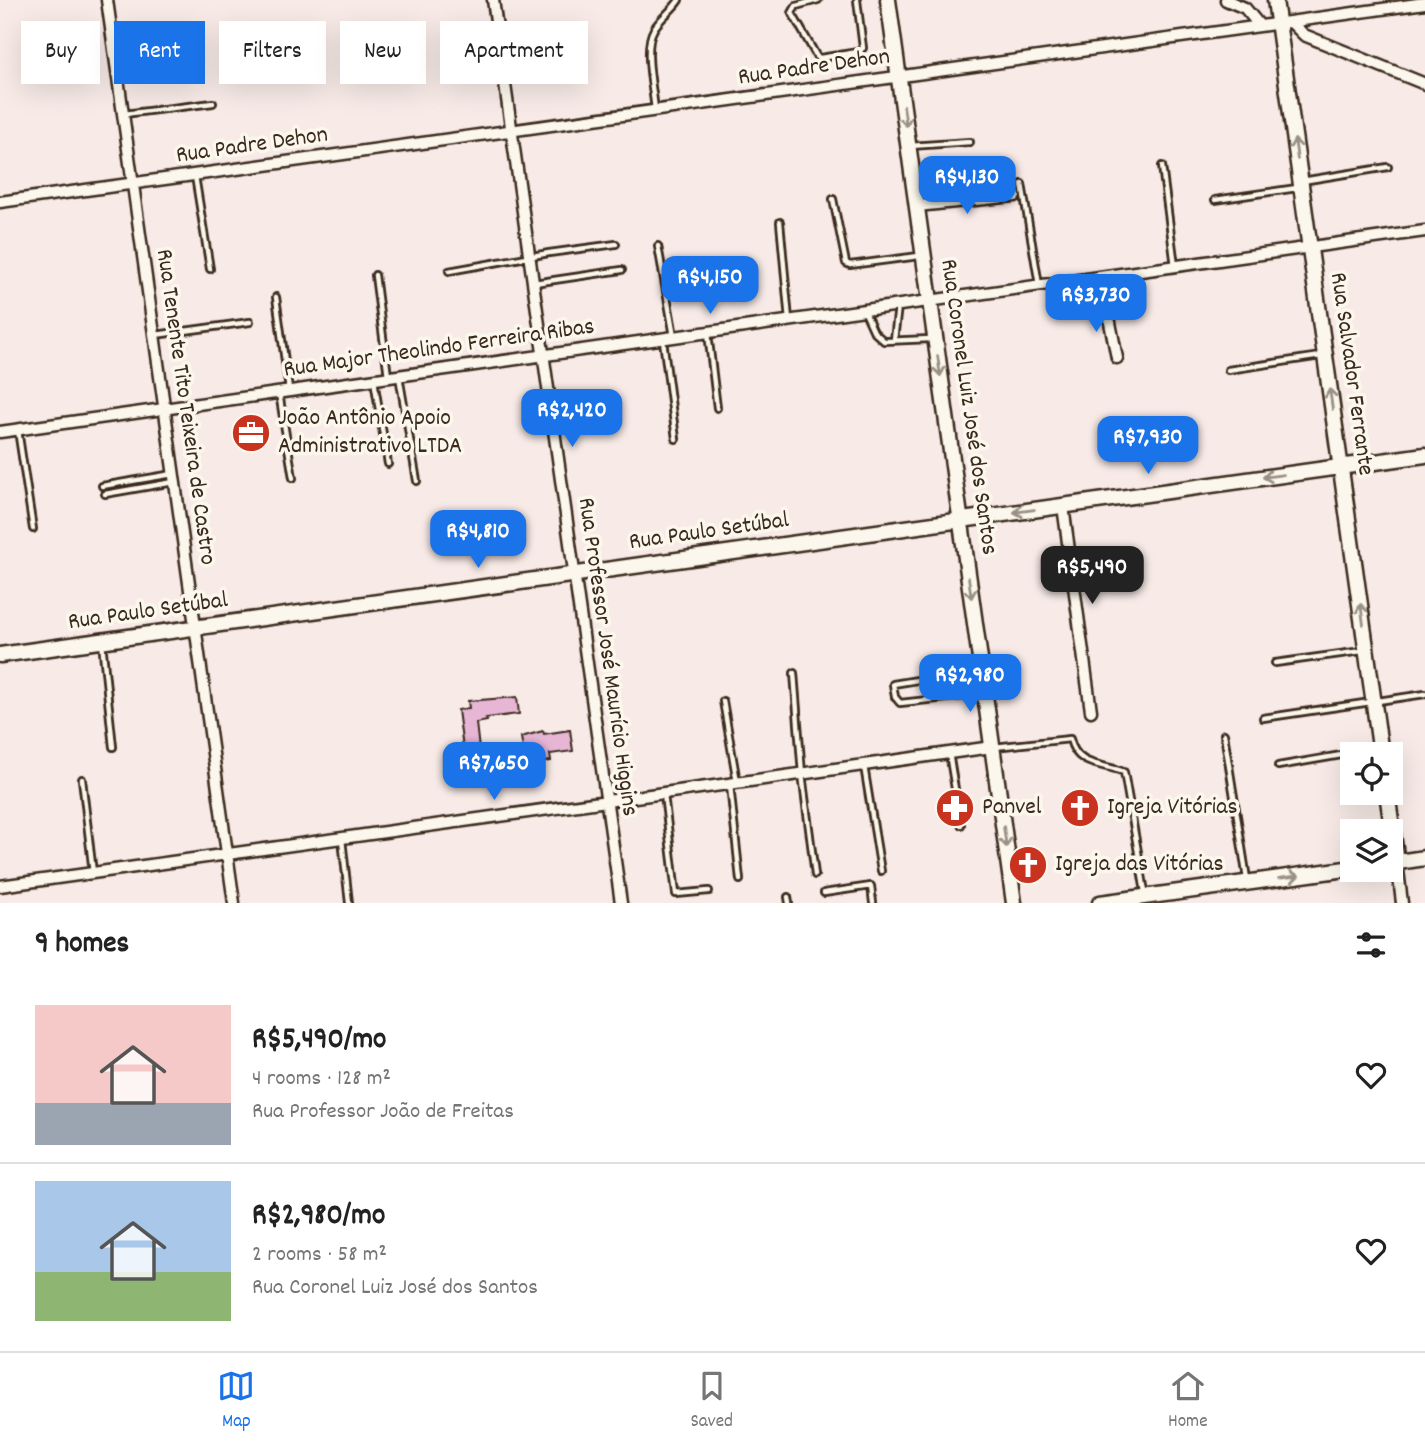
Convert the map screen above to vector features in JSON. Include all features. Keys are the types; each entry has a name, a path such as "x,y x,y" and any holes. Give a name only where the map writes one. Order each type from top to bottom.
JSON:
{"main road":[{"name":"Rua Coronel Luiz José dos Santos","path":"888,0 1014,903"},
{"name":"Rua Salvador Ferrante","path":"1275,0 1285,23 1301,184 1380,742"},
{"name":"Rua Paulo Setúbal","path":"0,655 1425,455"},
{"path":"1403,861 1425,858"},
{"path":"1100,903 1340,870"}],"street":[{"name":"Rua Tenente Tito Teixeira de Castro","path":"107,0 234,903"},
{"name":"Rua Professor José Maurício Higgins","path":"493,0 621,903"},
{"path":"1226,0 1245,8 1260,26"},
{"name":"Rua Padre Dehon","path":"0,202 1425,3"},
{"path":"1285,23 1304,35 1425,84"},
{"path":"917,206 1015,195"},
{"name":"Rua Major Theolindo Ferreira Ribas","path":"0,432 1425,231"},
{"path":"1101,277 1117,358"},
{"path":"1063,506 1091,711"},
{"path":"0,887 992,747"},
{"path":"1398,882 1402,903"}],"lane":[{"path":"656,111 649,38 655,26 679,0"},
{"path":"818,0 796,6 792,13 820,58 858,52 863,48 857,0"},
{"path":"123,114 212,103"},
{"path":"909,146 970,142"},
{"path":"1162,166 1175,266"},
{"path":"1215,200 1388,167"},
{"path":"195,175 210,269"},
{"path":"1022,184 1039,286"},
{"path":"833,199 846,263 850,265 924,256"},
{"path":"780,222 789,321"},
{"path":"449,271 616,244"},
{"path":"658,246 674,337"},
{"path":"533,283 622,270"},
{"path":"375,275 417,481"},
{"path":"276,297 293,478"},
{"path":"894,340 898,305"},
{"path":"864,310 878,337 884,341 936,339"},
{"path":"154,335 250,322"},
{"path":"708,332 716,408"},
{"path":"663,338 676,439"},
{"path":"1228,370 1325,355"},
{"path":"373,379 388,464"},
{"path":"17,429 33,529"},
{"path":"102,486 174,478"},
{"path":"105,494 174,478"},
{"path":"102,641 114,747"},
{"path":"1275,663 1367,651"},
{"path":"794,673 802,774 815,875"},
{"path":"945,698 940,679 936,677 893,684 895,696 900,703 985,694"},
{"path":"1263,718 1425,694"},
{"path":"723,701 734,783 740,880"},
{"path":"1224,734 1248,883"},
{"path":"992,747 1070,739 1073,749 1086,761 1124,772 1146,897"},
{"path":"949,753 961,825"},
{"path":"1278,766 1340,757"},
{"path":"864,765 881,871"},
{"path":"82,779 93,873"},
{"path":"664,793 676,894 709,891"},
{"path":"342,838 349,903"},
{"path":"824,893 871,886 873,903"}],"building":[{"path":"517,697 519,714 486,718 487,721 476,723 481,766 508,763 509,774 467,779 458,710 469,708 468,701"},
{"path":"570,730 573,751 550,754 551,761 525,761 521,737 543,731 544,734"}],"place":[{"name":"João Antônio Apoio Administrativo LTDA","path":"251,433"},
{"name":"Panvel","path":"955,808"},
{"name":"Igreja Vitórias","path":"1080,808"},
{"name":"Igreja das Vitórias","path":"1028,865"}]}
